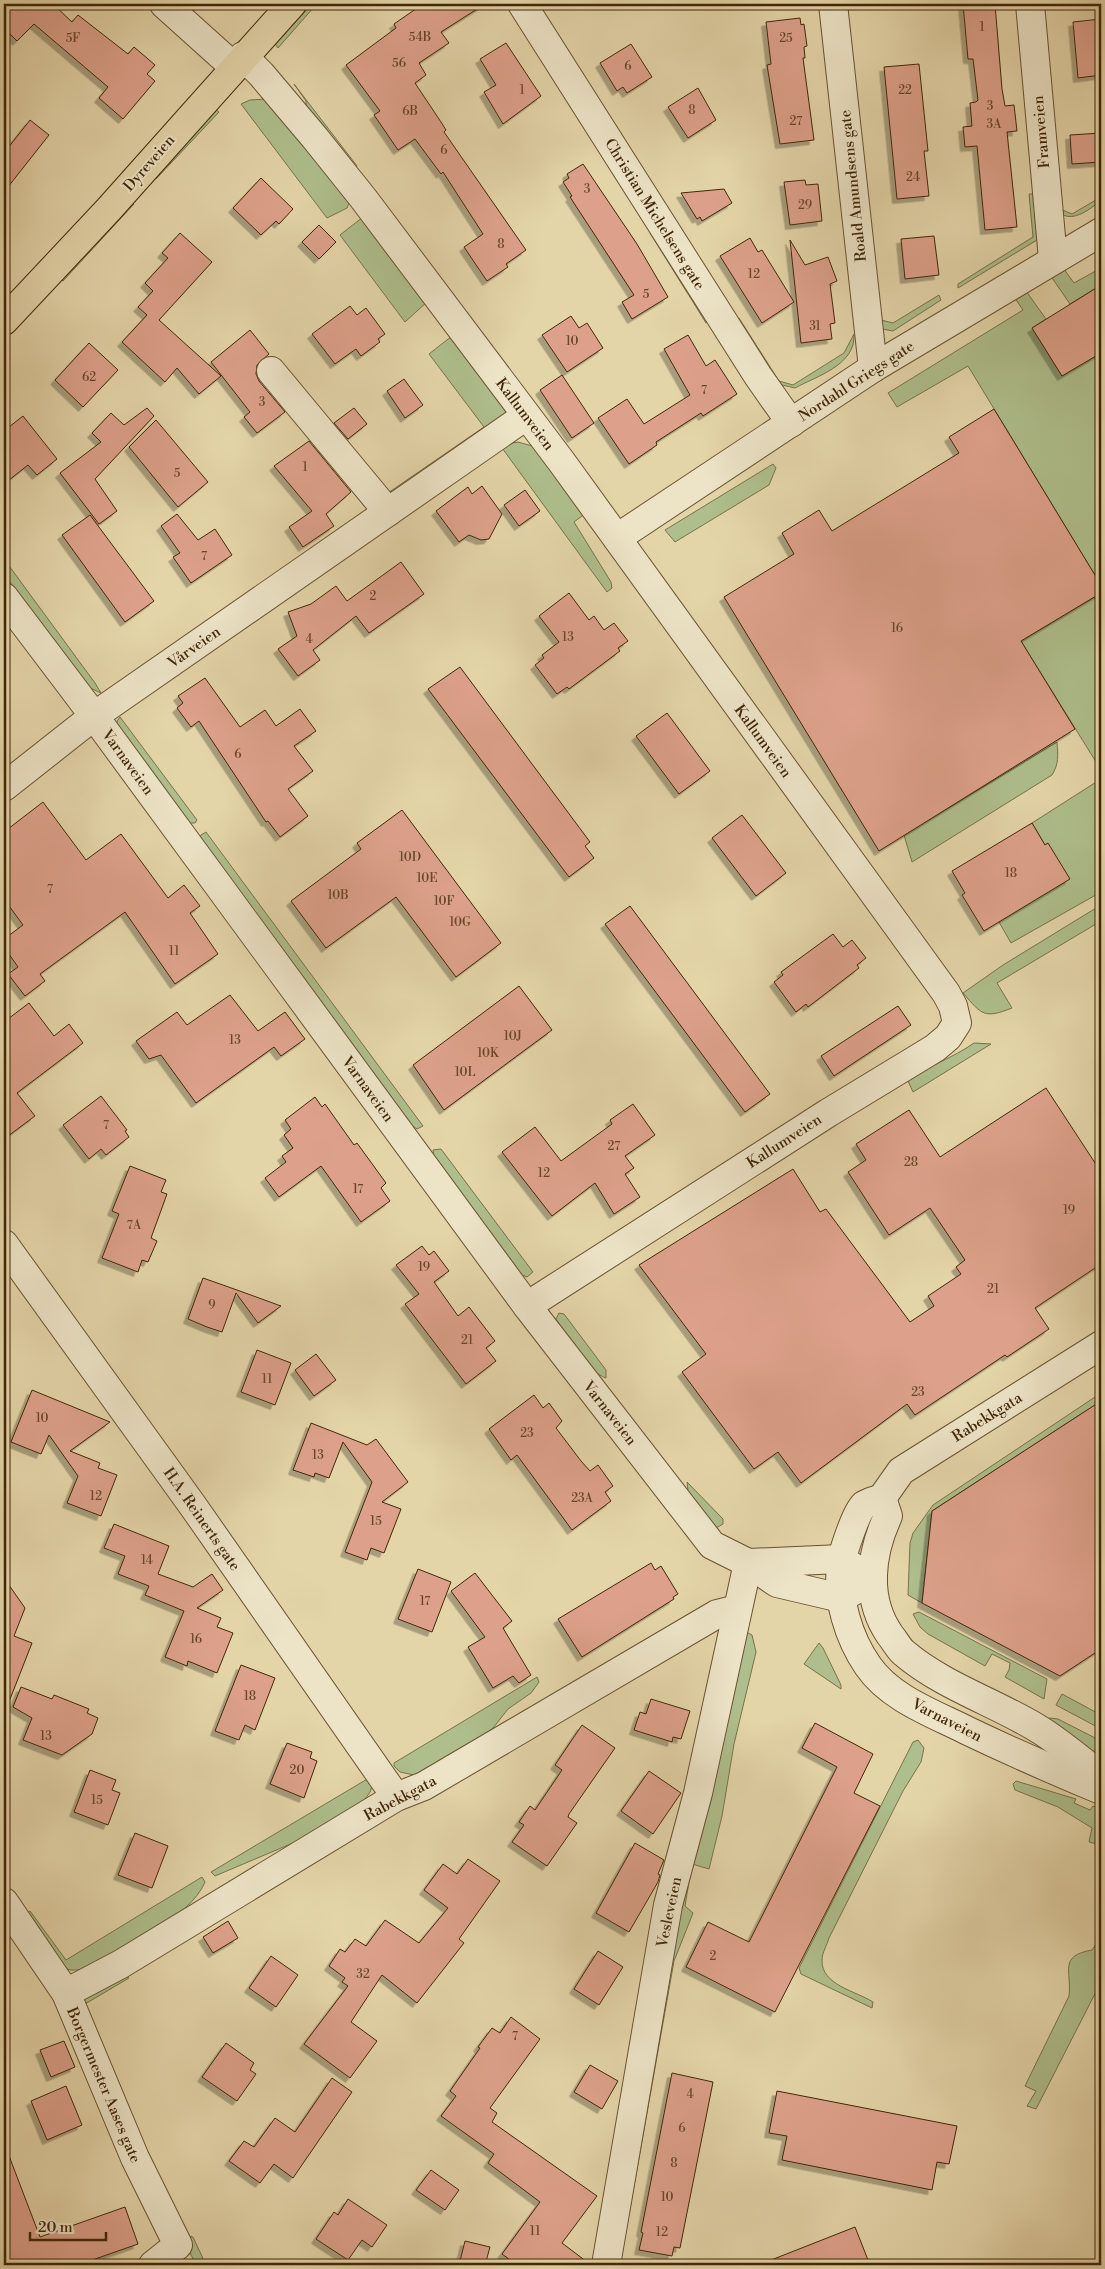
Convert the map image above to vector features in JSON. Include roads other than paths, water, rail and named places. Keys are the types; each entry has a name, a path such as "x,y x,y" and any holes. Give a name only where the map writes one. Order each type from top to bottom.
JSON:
{"main road":[{"name":"Dyreveien","path":"4,321 109,209 292,4"}],"street":[{"name":"Kallumveien","path":"164,4 239,62 261,74 316,138 617,538 953,1006 957,1023 948,1037 935,1048 828,1113 527,1306"},
{"name":"Christian Michelsens gate","path":"522,4 758,376 791,423"},
{"name":"Roald Amundsens gate","path":"833,4 873,368"},
{"name":"Framveien","path":"1030,4 1053,259"},
{"name":"Nordahl Griegs gate","path":"617,538 873,368 1101,232"},
{"path":"272,371 388,512"},
{"name":"Vårveien","path":"4,787 94,716 526,416"},
{"name":"Varnaveien","path":"4,597 94,716 527,1306 712,1545 748,1563 777,1583 841,1598"},
{"name":"H.A. Reinerts gate","path":"4,1244 193,1506 396,1797"},
{"name":"Rabekkgata","path":"882,1498 901,1472 1101,1344"},
{"path":"882,1498 888,1516 880,1534 874,1557 873,1596 880,1620 903,1652 942,1678 1037,1728 1101,1776"},
{"name":"Varnaveien","path":"882,1498 864,1505 854,1524 841,1559 839,1579 841,1598 851,1636 868,1667 895,1692 924,1710 1020,1756 1101,1790"},
{"path":"841,1559 873,1580"},
{"name":"Varnaveien","path":"748,1563 841,1559"},
{"name":"Vesleveien","path":"606,2265 668,1905 698,1793 734,1635 737,1609 748,1563"},
{"path":"841,1598 873,1580"},
{"name":"Rabekkgata","path":"66,1993 121,1964 396,1797 424,1786 717,1614 737,1609"},
{"name":"Borgermester Aases gate","path":"4,1902 66,1993 135,2158 178,2245 153,2265"}]}
